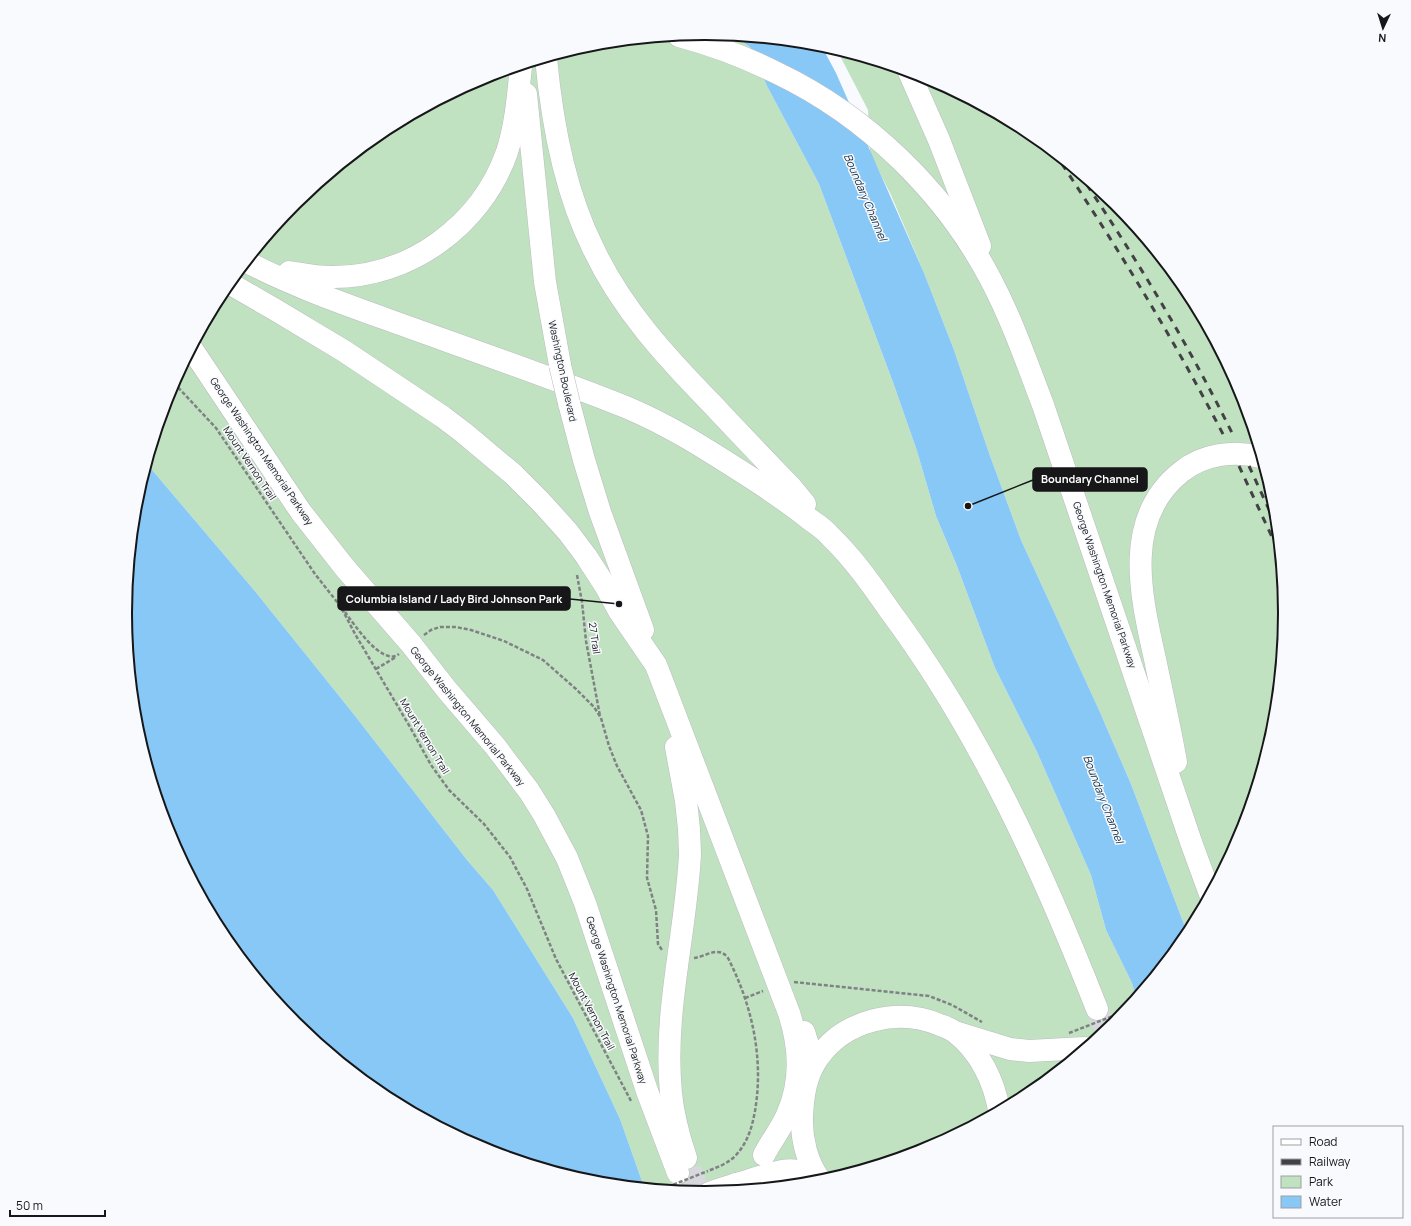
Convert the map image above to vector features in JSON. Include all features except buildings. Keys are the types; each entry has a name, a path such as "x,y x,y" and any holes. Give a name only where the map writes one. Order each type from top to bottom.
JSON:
{"main road":[{"name":"George Washington Memorial Parkway","path":"695,40 756,63 802,86 843,112 879,140 919,178 937,200 962,235 990,280 1017,338 1046,412 1208,888"},
{"path":"546,63 558,140 575,206 592,248 614,287 638,321 684,375 791,487 873,587 914,643 976,742 1008,804 1037,865 1075,952 1097,1009"},
{"path":"251,264 318,277 346,276 392,267 406,262 436,246 457,228 482,201 498,174 507,153 513,131 521,70"},
{"name":"Washington Boulevard","path":"522,70 529,117 545,282 560,365 584,460 600,512 656,665"},
{"path":"912,79 939,140 976,234 990,280"},
{"path":"251,264 325,296 595,396 652,419 682,434 727,462 781,497 830,534"},
{"path":"235,286 274,308 337,347 415,398 464,433 504,466 540,501 568,532 586,556 656,665 774,993 791,1018 797,1041 797,1081 793,1098 787,1116 764,1155"},
{"name":"George Washington Memorial Parkway","path":"195,354 301,512 345,568 411,644 447,690 495,746 544,815 567,858 585,903 647,1091 692,1171"},
{"path":"1191,842 1175,753 1144,607 1140,560 1144,531 1153,505 1173,478 1186,468 1198,462 1223,454 1235,453 1256,456"},
{"path":"668,696 676,750 686,801 690,843 689,867 672,1020 670,1081 676,1122 692,1171"},
{"path":"774,993 801,1022 814,1064"},
{"path":"736,1184 790,1129 796,1120 808,1076 814,1064 829,1045 845,1033 864,1024 884,1018 920,1018 935,1022 955,1032 1010,1049 1029,1050 1076,1043"},
{"path":"955,1032 970,1047 983,1065 994,1088 998,1105"},
{"path":"803,1098 803,1138 808,1155 818,1175"},
{"path":"732,1185 772,1172 784,1170 806,1171 814,1175"},
{"path":"736,1184 742,1185"}],"path":[{"name":"Mount Vernon Trail","path":"179,388 216,428 315,574 341,607 354,634 376,669 431,765 449,790 484,824 510,856 527,889 556,959 632,1102"},
{"name":"27 Trail","path":"576,573 582,602 592,673 601,718 609,746 617,766 641,810 648,836 647,878 656,910 658,944 664,952"},
{"path":"341,607 377,651 385,656 396,656"},
{"path":"422,636 431,630 440,627 456,627 471,630 504,641 543,660 594,707 601,718"},
{"path":"376,669 403,650"},
{"path":"669,1185 692,1171 725,1164 736,1156 745,1143 753,1118 758,1083 757,1047 752,1022 730,962 726,955 720,952 714,952 699,958 692,958"},
{"path":"744,998 774,993"},
{"path":"1076,1043 1102,1026"}],"green space":[{"path":"668,41 741,41 750,47 767,86 819,184 894,385 917,451 936,516 957,566 995,668 1037,752 1091,875 1106,930 1135,992 1111,1018 1083,1044 1054,1068 1024,1089 959,1127 890,1156 817,1175 743,1185 668,1185 642,1182 620,1119 573,1018 493,890 467,860 352,712 254,590 151,469 163,429 176,394 209,326 251,264 275,235 300,208 357,158 419,117 452,99 486,84 521,70 594,51"},
{"path":"840,57 890,70 959,99 992,117 1054,158 1111,208 1160,264 1202,327 1235,394 1259,465 1274,538 1278,613 1274,688 1259,761 1235,832 1202,900 1185,927 1131,784 1099,710 1021,540 989,453 954,350 924,273 891,195 870,153 868,110"}],"water":[{"path":"741,41 780,45 825,53 836,73 924,273 954,350 989,453 1021,540 1099,710 1131,784 1185,927 1160,962 1135,992 1106,930 1091,875 1037,752 995,668 957,566 936,516 917,451 894,385 819,184 767,86 750,47"},
{"path":"151,469 254,590 352,712 467,860 493,890 573,1018 620,1119 642,1182 594,1175 557,1166 521,1156 486,1142 452,1127 419,1109 357,1068 300,1018 251,962 209,899 176,832 152,761 144,725 137,688 132,613 137,538"}],"tunnel":[{"path":"1097,1009 1104,1025"},
{"path":"690,1169 697,1186"}],"railway":[{"path":"1063,165 1144,293 1206,401 1225,438"},
{"path":"1088,187 1161,302 1199,369 1234,437"},
{"path":"1239,466 1274,542"},
{"path":"1249,466 1268,508"}],"place":[{"name":"Boundary Channel","path":"968,506"},
{"name":"Columbia Island / Lady Bird Johnson Park","path":"619,604"}]}
